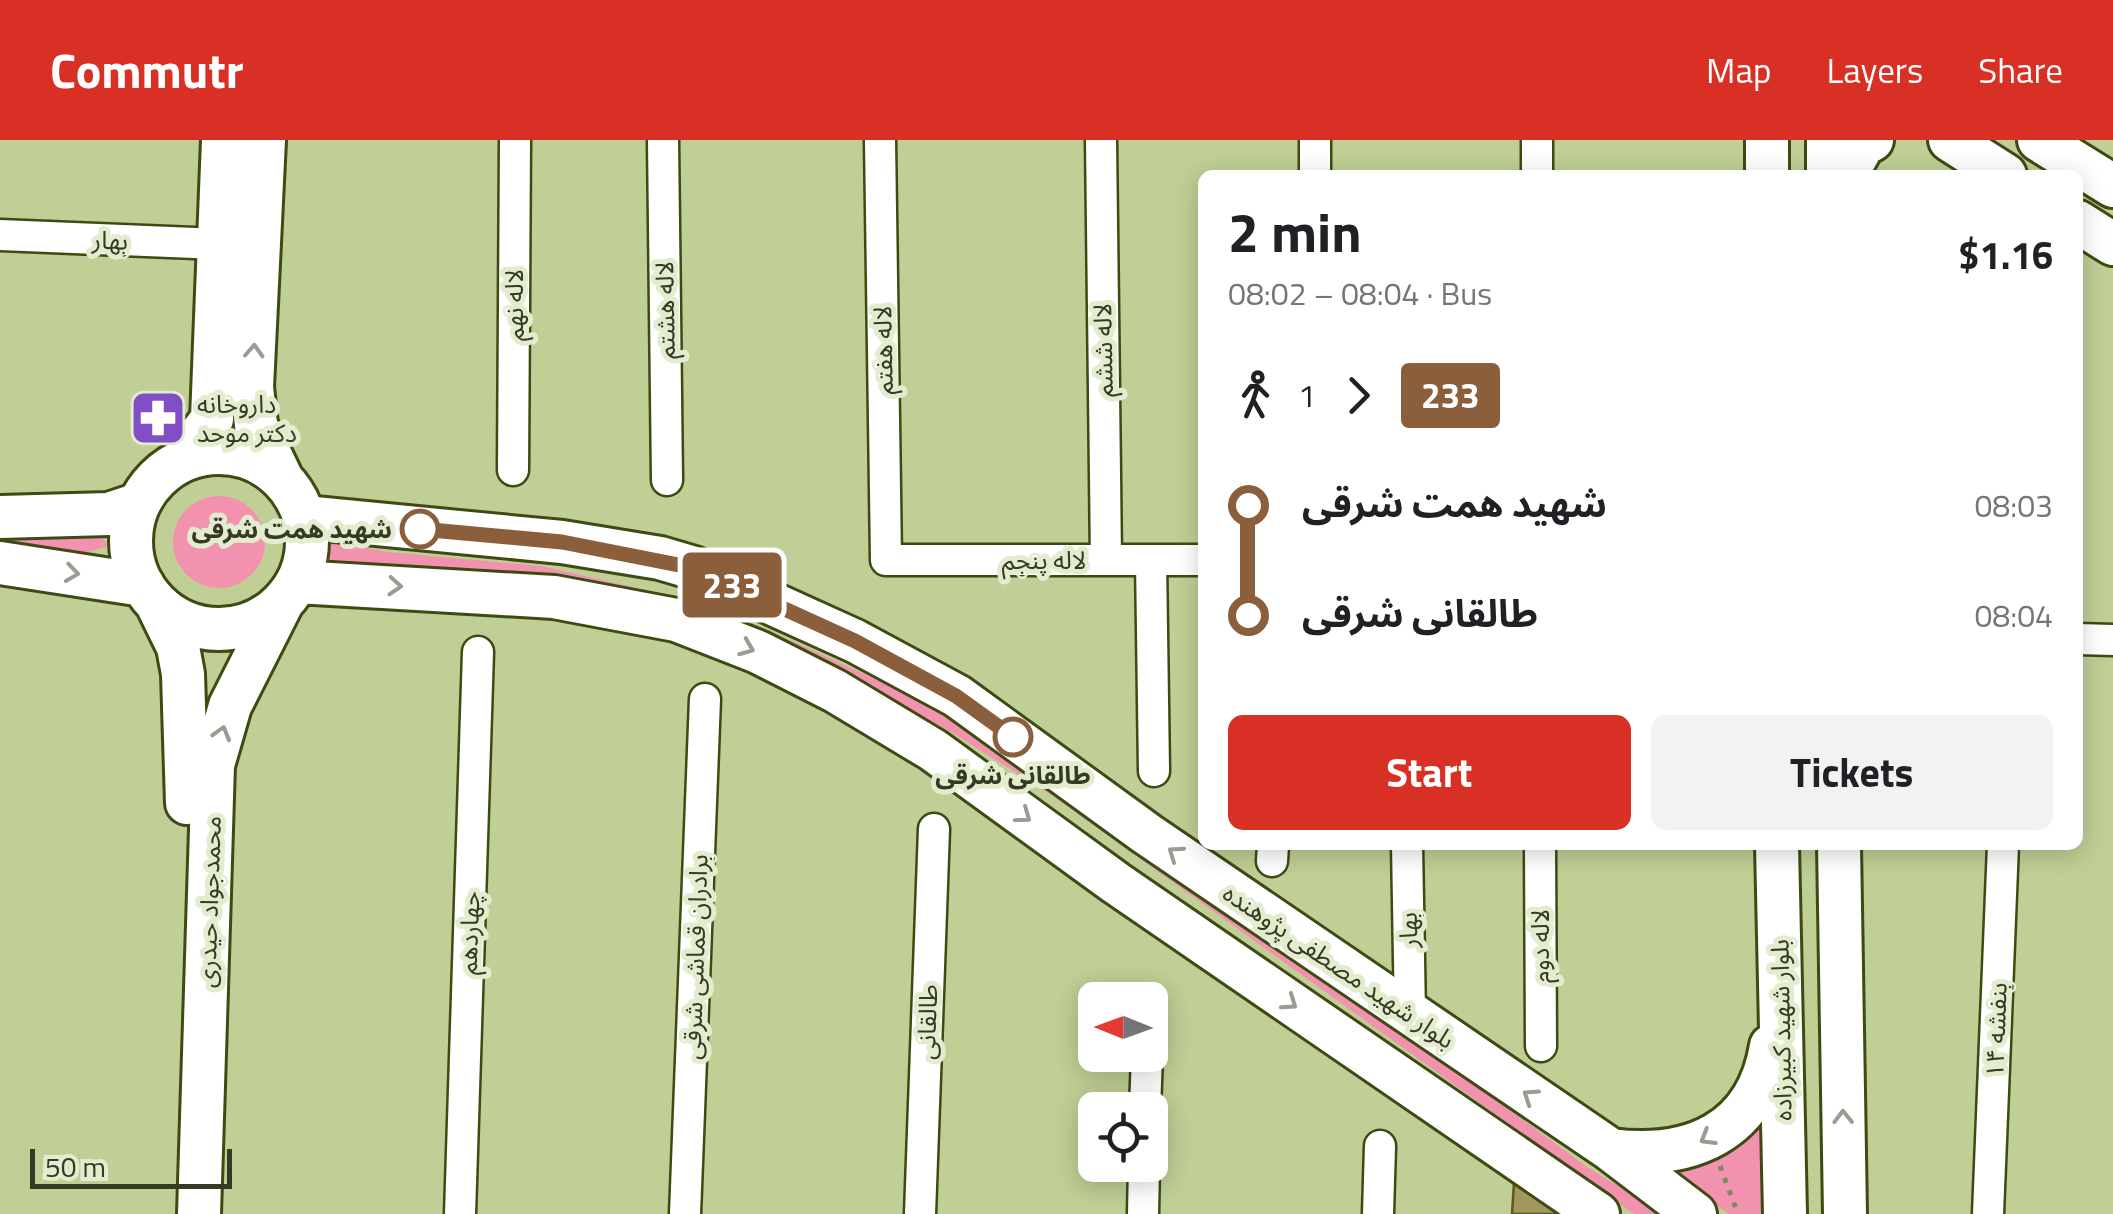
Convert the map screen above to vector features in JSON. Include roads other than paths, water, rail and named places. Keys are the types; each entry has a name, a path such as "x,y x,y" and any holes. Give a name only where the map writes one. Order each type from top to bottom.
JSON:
{"main road":[{"path":"223,140 212,419 182,460 157,478 139,504 131,545 150,594 176,618 202,628 230,628 258,620 289,593 308,539 304,518 256,425 252,387 264,140"},
{"path":"1767,140 1767,170"},
{"path":"1828,140 1828,170"},
{"path":"1849,170 1863,145 1872,140"},
{"path":"1950,140 1997,170"},
{"path":"2039,140 2113,186"},
{"path":"2083,225 2113,244"},
{"path":"182,460 208,453 234,453 259,462 281,477"},
{"path":"0,517 109,514 139,504"},
{"name":"بلوار شهید مصطفی پژوهنده","path":"304,518 562,542 660,558 712,576 855,641 956,696 1410,1016 1611,1150 1695,1214"},
{"path":"0,563 150,594"},
{"path":"289,593 554,596 676,620 758,652 836,691 933,750 1132,894 1598,1214"},
{"name":"محمدجواد حیدری","path":"198,1214 213,765 230,706 289,593"},
{"name":"محمدجواد حیدری","path":"150,594 178,647 189,768 173,1214"},
{"name":"بلوار شهید کبیرزاده","path":"1777,850 1784,1214"},
{"path":"1838,850 1846,1212"},
{"path":"1611,1150 1671,1153 1691,1148 1728,1126 1756,1096 1770,1058 1780,996"}],"street":[{"name":"لاله نهم","path":"513,470 516,140"},
{"name":"لاله هشتم","path":"663,140 667,480"},
{"name":"لاله هفتم","path":"880,140 886,560"},
{"name":"لاله ششم","path":"1101,140 1106,560"},
{"path":"1315,140 1315,170"},
{"path":"1536,140 1537,170"},
{"name":"بهار","path":"0,235 219,244"},
{"name":"لاله پنجم","path":"886,560 1198,560"},
{"path":"1151,560 1154,771"},
{"path":"2083,638 2113,640"},
{"name":"چهاردهم","path":"460,1214 478,652"},
{"name":"برادران قماشی شرقی","path":"685,1214 705,700"},
{"name":"طالقانی","path":"920,1214 934,829"},
{"name":"بهار","path":"1407,850 1410,1016"},
{"name":"لاله دوم","path":"1540,850 1541,1046"},
{"name":"بنفشه ۱۴","path":"1988,1214 2003,850"},
{"path":"1378,1214 1380,1146"},
{"path":"1143,1214 1144,1182"}],"place":[{"name":"داروخانه دکتر موحد","path":"158,418"},
{"name":"شهید همت شرقی","path":"420,529"},
{"name":"طالقانی شرقی","path":"1013,737"}]}
